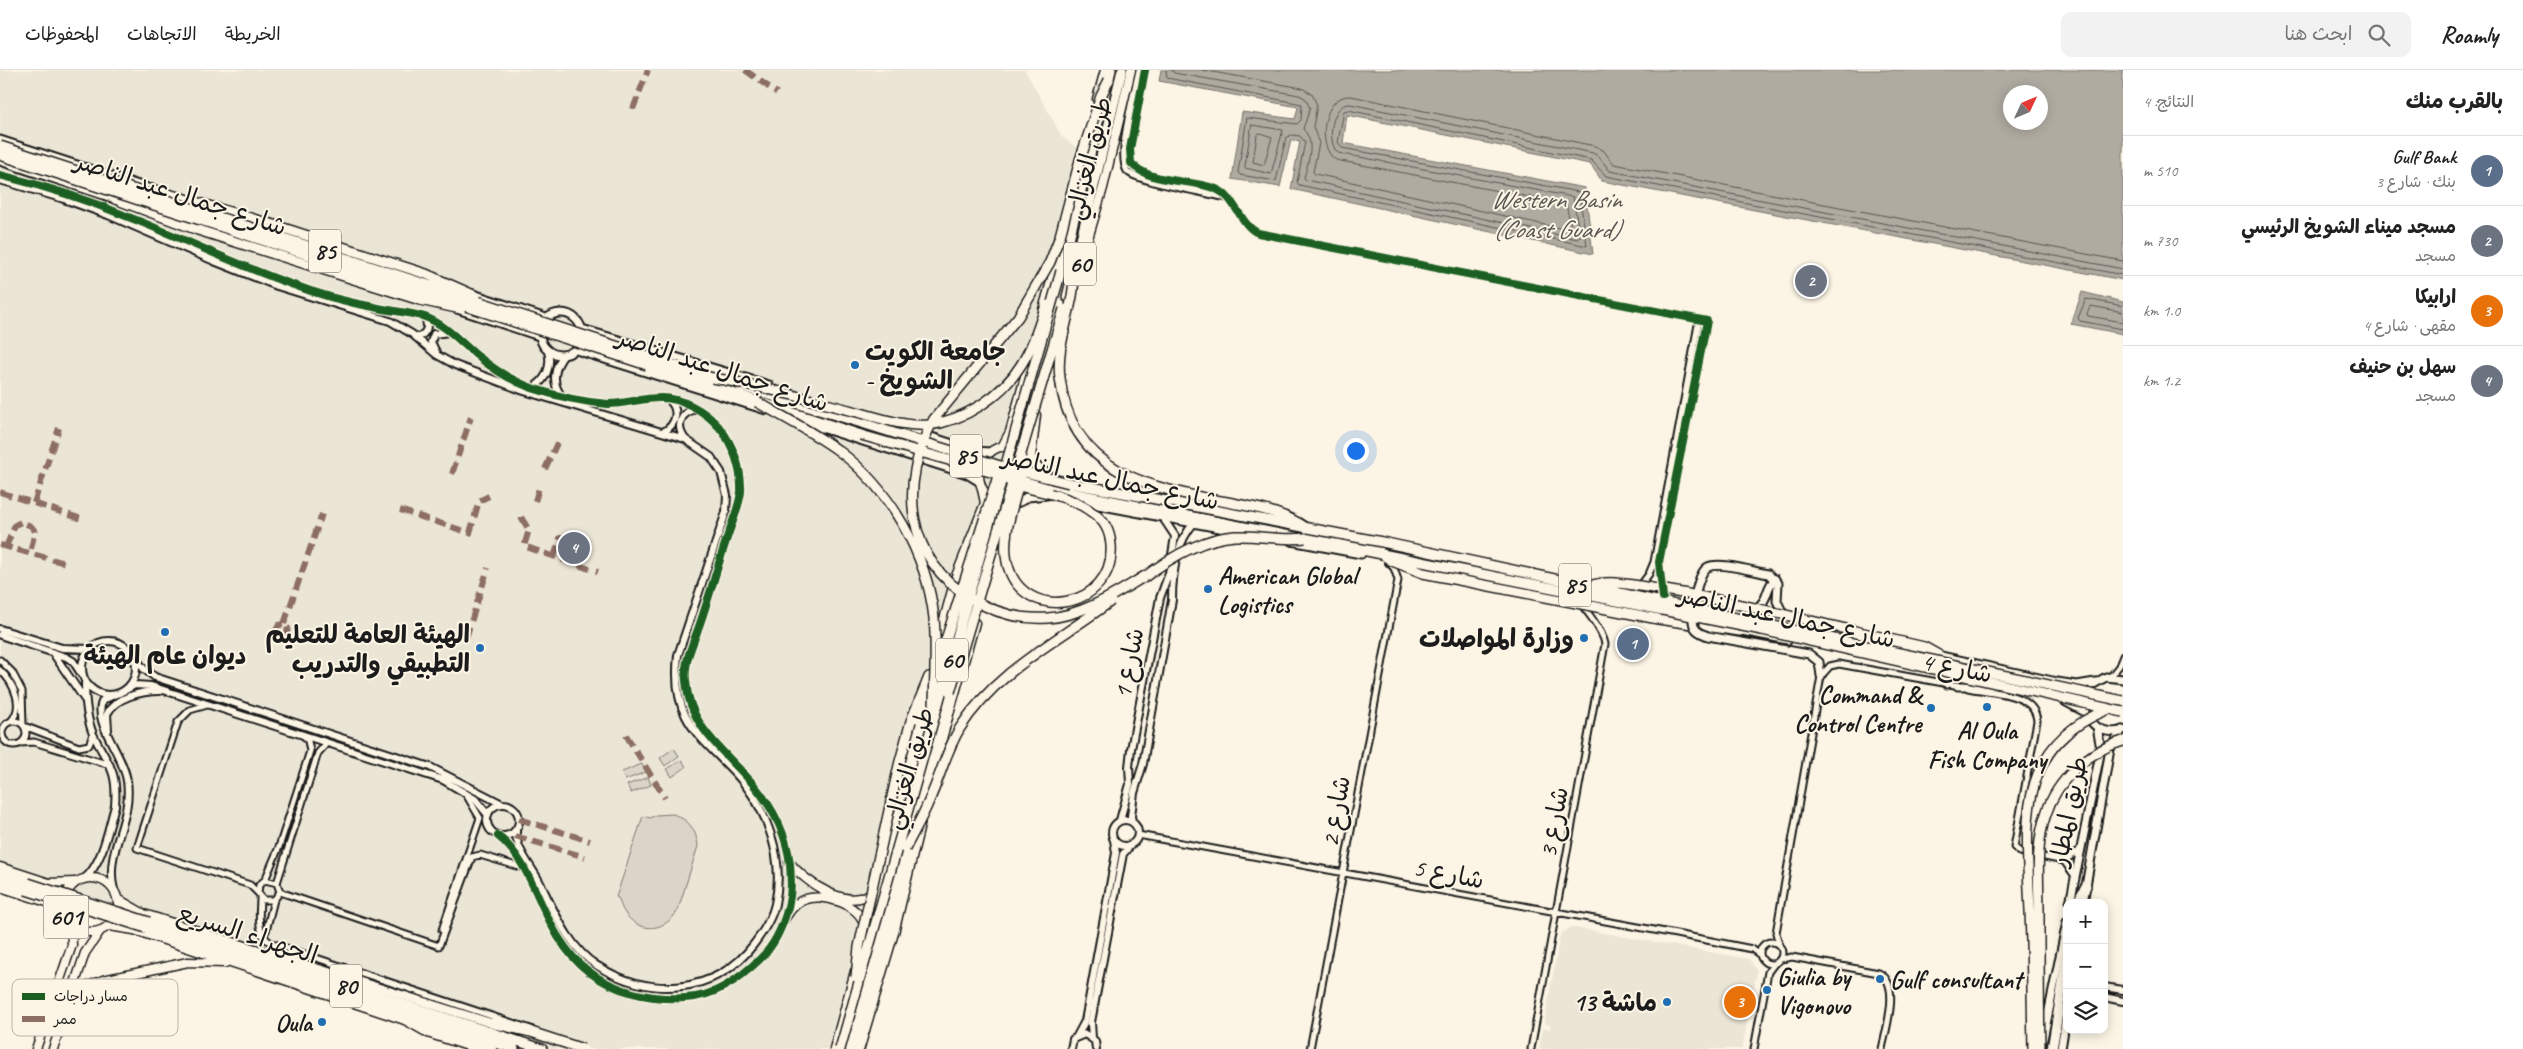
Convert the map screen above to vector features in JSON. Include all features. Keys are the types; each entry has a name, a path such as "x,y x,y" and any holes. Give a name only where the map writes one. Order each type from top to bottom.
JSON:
{"highway":[{"name":"60","path":"1074,269 1122,70"},
{"name":"60","path":"1061,271 1110,75"},
{"path":"1110,75 1080,160 1060,236 1050,262 1018,317 934,419 924,436 914,467 912,507 916,528 925,551 945,578 964,594 986,608 1027,618 1069,614 1107,598 1188,550 1213,540 1234,536 1277,540 1305,538"},
{"name":"شارع جمال عبد الناصر","path":"0,146 500,312 757,402 1005,478 1305,538 1383,556 1762,630 2123,712"},
{"name":"شارع جمال عبد الناصر","path":"0,155 712,378 936,447 1041,476 1511,570 1586,588 1768,624 2123,702"},
{"path":"152,190 274,225 426,274 500,312"},
{"path":"115,199 198,230 420,300 500,312"},
{"name":"طريق الغزالي","path":"850,1049 905,849 1074,269"},
{"path":"1074,269 1075,286 1061,347 1060,376 1063,397 1070,418 1092,450 1117,470 1154,487 1273,511 1292,518 1306,528"},
{"name":"طريق الغزالي","path":"840,1049 934,726 1061,271"},
{"path":"712,378 742,382 896,422 927,425 942,422 963,415 977,407 1014,376 1030,350 1056,278 1061,271"},
{"path":"757,402 816,435 863,472 882,494 907,533 921,565 933,615 935,638 934,726"},
{"path":"889,845 904,799 941,654 998,474 1004,459 1012,449"},
{"path":"1005,478 1014,484 1019,486 1078,504 1100,518 1109,536 1110,560 1100,582 1090,592 1069,602 1048,602 1024,591 1012,575 1006,546 1018,489 1019,483 1023,468 1021,454"},
{"path":"1383,556 1423,572 1658,619 1740,631"},
{"path":"905,849 929,800 941,765 953,741 981,700 1007,674 1026,659 1074,628 1145,576"},
{"path":"1586,588 1600,583 1616,583 1704,596 1924,647 1940,656"},
{"path":"856,990 859,947 899,765 911,721 929,677"},
{"path":"2033,1049 2026,838 2030,798 2043,764 2061,739 2085,721 2123,702"},
{"path":"2040,1049 2040,839 2046,814 2057,791 2073,771 2093,755 2123,741"},
{"path":"859,1049 902,904 930,781"},
{"name":"الجهراء السريع","path":"0,874 542,1049"},
{"name":"الجهراء السريع","path":"0,881 514,1049"},
{"path":"2079,899 2086,886"},
{"path":"2052,1049 2063,983"},
{"path":"406,1020 436,1035 479,1049"},
{"path":"492,1023 530,1032 583,1049"}],"main road":[{"name":"طريق الغزالي","path":"1002,447 1010,432 1070,212 1104,70"},
{"name":"طريق الغزالي","path":"1033,461 1036,417 1100,198 1131,70"},
{"path":"0,140 546,318"},
{"path":"0,161 539,336"},
{"path":"556,313 567,314 576,319 582,329 582,340 576,350 564,356 548,352 539,336 540,329 546,318 556,313"},
{"path":"582,329 805,395 974,451 991,452 1002,447 1018,448 1033,461 1036,482 1028,497"},
{"path":"576,350 967,474 981,486 989,497 998,503 1009,504 1019,502 1028,497 1053,495 1163,518 1383,556 1415,565 1790,640 1941,674 1959,682 1996,686 2065,702 2086,712 2097,727 2109,732 2123,730"},
{"path":"981,486 980,469 991,452"},
{"name":"شارع جمال عبد الناصر","path":"1033,461 1051,476 1061,479 1334,538 1749,614 2069,684 2095,682 2111,676"},
{"name":"طريق الغزالي","path":"834,1049 889,845 929,677 956,576 985,503 981,486"},
{"name":"طريق الغزالي","path":"855,1049 1005,516 1019,502"},
{"path":"1788,622 1779,605 1777,597 1778,583 1768,574 1720,565 1710,566 1704,570 1698,581 1693,624 1698,631 1708,636 1809,654 1819,662 1822,676"},
{"path":"1749,614 1764,603 1771,583 1775,579"},
{"path":"1768,595 1772,598 1777,597"},
{"path":"1766,646 1790,640"},
{"path":"1941,674 1947,684"},
{"path":"2111,676 2123,678"},
{"path":"2086,712 2086,696 2095,682"},
{"name":"طريق المطار","path":"2071,899 2101,749 2097,727"},
{"name":"طريق المطار","path":"2084,899 2110,749 2123,730"},
{"path":"789,862 808,881 821,890 855,900 866,898 880,879"},
{"path":"0,867 49,883 80,880"},
{"name":"601","path":"62,979 73,939 71,924 65,913 65,898 70,888 80,880 98,879 114,890 118,899 117,914 109,926 100,931 87,948 77,979"},
{"path":"0,887 53,904 65,913"},
{"path":"784,920 792,908 801,901 820,897 851,906 859,913 863,922 864,936"},
{"name":"الجهراء السريع","path":"118,899 144,914 571,1049"},
{"name":"601","path":"71,924 84,932 100,931"},
{"name":"الجهراء السريع","path":"109,926 134,930 492,1049"},
{"path":"2040,1049 2063,941"},
{"path":"67,964 76,953 81,954 83,959"},
{"path":"107,979 194,961 235,963"},
{"path":"2061,1049 2063,1034"},
{"name":"601","path":"36,1049 41,1036"},
{"name":"601","path":"53,1049 58,1036"}],"street":[{"path":"1139,70 1124,146 1124,164 1128,172 1143,180 1230,200"},
{"path":"1145,70 1130,149 1132,163 1145,174 1212,187 1225,194 1251,228 1262,234 1706,321 1659,562 1659,576 1663,597"},
{"path":"0,175 64,192 141,225 214,261 277,286 390,320 417,338 437,355 455,365 559,403 685,439 702,449 716,464 724,480 727,504 724,519 678,655 676,673 678,692 685,717 693,730 737,776 756,803 770,833 779,880 775,906 762,933 747,953 724,973 703,983 687,987 661,987 627,981 595,965 570,939 532,866 518,844 516,831 520,819 518,813 512,807 444,776 428,775 142,685 103,700 99,713 101,722 115,746"},
{"path":"0,180 81,204 141,225"},
{"path":"1,634 62,648 90,648 103,642 111,641 126,647 144,669 155,677 430,767 482,805 488,815 489,828 512,848 556,935 568,953 611,986 636,994 660,998 690,998 706,995 733,983 756,963 772,945 784,920 790,897 789,862 782,829 748,778 699,726 690,705 686,682 686,659 697,632 741,490 740,472 731,445 715,422 685,403 667,398 612,404 562,397 532,388 498,372 450,332 425,318 351,302 292,285 154,231"},
{"path":"417,338 426,331 428,325 425,318"},
{"path":"1636,592 1649,574 1654,562 1699,320"},
{"path":"437,355 431,342 432,338 440,331 450,332"},
{"path":"532,388 545,378 550,362 548,352"},
{"path":"562,397 554,382 557,365 564,356"},
{"path":"663,432 671,427 676,414 673,405 667,398"},
{"path":"685,439 680,430 681,420 687,412 697,409"},
{"path":"1163,518 1175,536 1180,533 1183,536"},
{"name":"شارع 1","path":"1132,821 1134,793 1143,764 1172,600 1172,580 1183,536 1194,523"},
{"name":"شارع 1","path":"1120,820 1130,784 1129,762 1160,598 1169,574 1175,536"},
{"path":"1383,556 1394,568 1398,580"},
{"path":"1398,580 1403,573 1415,565"},
{"name":"شارع 2","path":"1310,1049 1398,580"},
{"name":"شارع 3","path":"1531,1049 1604,644 1602,635 1584,607 1572,596"},
{"path":"1160,598 1168,597 1172,600"},
{"path":"1584,607 1585,601 1590,599"},
{"path":"1,634 73,661 97,693 114,695"},
{"path":"80,880 94,868 114,812 116,781 111,765 94,734 85,701 82,662 90,648"},
{"path":"52,652 85,701"},
{"path":"2111,676 2119,666 2123,656"},
{"path":"126,690 136,675 134,657"},
{"path":"0,660 12,672 22,691 26,737 21,743"},
{"name":"شارع 4","path":"1822,676 1830,666 1839,664 1947,684 1959,682 2023,700 2034,709 2037,722 2014,845 2018,851 2064,861"},
{"path":"0,670 10,681 16,697 17,712 3,730 4,738 10,744 34,742 111,765"},
{"path":"1792,957 1779,944 1776,933 1822,676"},
{"path":"114,890 110,864 125,816 127,780 106,726 110,708 117,702 137,694 167,692"},
{"path":"213,695 208,705 190,710 178,722 137,848 250,885 259,895 269,901 274,900"},
{"path":"10,722 17,722 79,747 89,745 94,734"},
{"path":"303,735 310,747 306,762 279,847 259,895 260,929 262,935 271,943 524,1025 551,1043"},
{"path":"280,892 277,883 314,765 320,749 327,743"},
{"path":"306,762 314,765"},
{"path":"1129,762 1135,769 1143,764"},
{"path":"428,775 430,767"},
{"path":"438,946 480,818 464,791"},
{"path":"756,803 760,805 765,801"},
{"path":"488,815 491,810 502,804"},
{"path":"114,812 125,816"},
{"path":"1071,1049 1071,1043 1085,1021 1116,853 1113,827 1120,820 1132,821 1137,828 1138,835 1123,854 1091,1022 1092,1038 1096,1047 1104,1049"},
{"path":"770,833 777,827 782,829"},
{"path":"498,836 510,835 516,831"},
{"name":"شارع 5","path":"1138,835 1752,949 1760,955"},
{"path":"1114,840 1121,845 1131,845"},
{"path":"2075,876 2064,861 2080,850"},
{"path":"438,946 472,857 480,855 523,868"},
{"path":"250,885 264,881 277,883"},
{"path":"280,892 438,946"},
{"path":"262,935 266,931 274,900 280,892"},
{"path":"1752,949 1770,941 1776,933"},
{"path":"1770,941 1779,944"},
{"path":"1762,945 1760,955 1765,962 1768,972"},
{"path":"1781,959 1783,950"},
{"path":"747,953 754,958 756,963"},
{"path":"1754,1049 1768,972 1781,959 1792,957 1879,973 1885,976 1890,983 1891,993 1882,1049"},
{"path":"1765,962 1774,964"},
{"path":"660,998 661,987"},
{"path":"2108,988 2123,990"},
{"path":"2108,998 2123,1001"},
{"path":"1077,1036 1085,1034 1092,1038"}],"shaded area":[{"name":"الهيئة العامة للتعليم التطبيقي والتدريب","path":"0,70 1025,70 1062,137 1095,161 1010,474 845,1049 515,1049 0,878"},
{"path":"674,748 679,756 665,766 660,758"},
{"path":"682,760 686,767 672,777 667,769"},
{"path":"642,764 646,772 625,780 622,772"},
{"path":"648,777 651,785 631,793 627,785"},
{"path":"673,814 691,826 696,835 698,846 678,910 663,925 645,927 636,924 629,918 616,897 643,816 650,818 656,815"},
{"path":"1571,927 1749,959 1757,971 1742,1049 1539,1049 1543,1028 1550,1029 1550,1025 1544,1024 1560,935"}],"water":[{"name":"Western Basin (Coast Guard)","path":"1161,70 2123,70 2123,280 1602,181 1590,164 1347,115 1343,143 1585,188 1593,254 1291,189 1300,141 1291,140 1280,187 1232,179 1242,112 1295,119 1298,107 1159,81"},
{"path":"2082,292 2123,302 2123,334 2071,324"}],"marked path":[{"path":"633,109 648,70"},
{"path":"745,70 777,93"},
{"path":"452,474 471,417"},
{"path":"34,503 59,428"},
{"path":"545,469 557,443"},
{"path":"535,501 539,488"},
{"path":"0,492 85,520"},
{"path":"400,510 470,533 479,501 489,496"},
{"path":"284,624 322,514"},
{"path":"521,517 529,530 524,546 598,572"},
{"path":"6,547 15,525 21,522 31,526 35,531 30,553"},
{"path":"554,557 560,538 576,539"},
{"path":"0,545 65,563"},
{"path":"466,638 488,568"},
{"path":"275,632 279,625 284,624 288,628 286,636"},
{"path":"626,735 665,798"},
{"path":"519,819 590,841"},
{"path":"515,836 585,857"}],"cycle path":[{"path":"1145,70 1130,149 1131,163 1149,175 1195,183 1216,189 1228,198 1246,223 1258,233 1707,321 1659,562 1663,597"},
{"path":"0,175 99,205 250,269 311,291 353,303 412,314 433,320 498,371 532,388 550,394 608,404 668,398 692,406 719,427 736,457 741,492 737,510 689,656 686,668 686,681 688,696 693,709 706,732 761,794 780,827 788,851 791,891 786,914 778,935 765,954 744,973 726,986 706,994 685,998 659,998 621,989 598,978 572,956 559,939 523,865 512,849 498,836"}],"place":[{"name":"مسجد ميناء الشويخ الرئيسي","path":"1811,281"},
{"name":"جامعة الكويت - الشويخ","path":"855,365"},
{"name":"سهل بن حنيف","path":"574,548"},
{"name":"American Global Logistics","path":"1208,589"},
{"name":"ديوان عام الهيئة","path":"165,632"},
{"name":"وزارة المواصلات","path":"1584,638"},
{"name":"Gulf Bank","path":"1633,644"},
{"name":"الهيئة العامة للتعليم التطبيقي والتدريب","path":"480,648"},
{"name":"Al Oula Fish Company","path":"1987,707"},
{"name":"Command & Control Centre","path":"1931,708"},
{"name":"Gulf consultant","path":"1880,979"},
{"name":"Giulia by Vigonovo","path":"1767,990"},
{"name":"ماشة 13","path":"1667,1002"},
{"name":"ارابيكا","path":"1740,1002"},
{"name":"Oula","path":"322,1022"}]}
